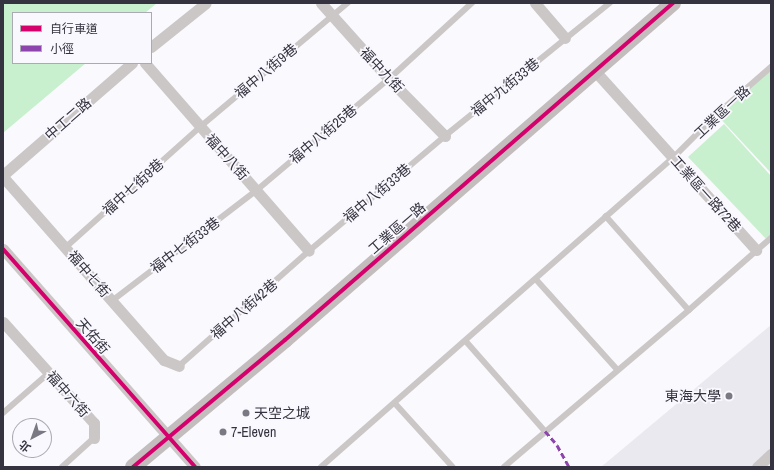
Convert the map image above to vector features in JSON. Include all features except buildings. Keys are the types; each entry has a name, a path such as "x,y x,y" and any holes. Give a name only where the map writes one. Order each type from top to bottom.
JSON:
{"street":[{"path":"152,47 206,3"},
{"name":"福中九街","path":"322,3 389,79 446,136"},
{"path":"535,3 564,38"},
{"name":"工業區一路","path":"134,467 167,437 285,340 673,3"},
{"name":"中工二路","path":"3,176 131,64"},
{"name":"福中八街","path":"146,64 309,251"},
{"name":"工業區一路72巷","path":"596,71 756,250"},
{"name":"福中七街","path":"3,176 164,360 179,366"},
{"name":"天佑街","path":"3,249 195,467"},
{"name":"福中六街","path":"3,322 94,423 94,438"},
{"path":"757,467 771,454"}],"lane":[{"name":"福中八街9巷","path":"200,127 348,3"},
{"name":"福中八街25巷","path":"257,190 389,79 472,3"},
{"name":"福中九街33巷","path":"446,136 564,38 610,3"},
{"name":"工業區一路","path":"395,403 466,342 674,157 717,114 771,67"},
{"name":"福中七街9巷","path":"66,247 200,127"},
{"name":"福中八街33巷","path":"309,251 446,136"},
{"name":"福中七街33巷","path":"112,301 257,190"},
{"path":"606,216 689,310"},
{"path":"504,467 689,310 771,238"},
{"name":"福中八街42巷","path":"179,366 309,251"},
{"path":"536,279 618,370"},
{"path":"466,342 545,431"},
{"path":"3,413 48,373"},
{"path":"324,466 395,403 453,467"},
{"name":"福中六街","path":"62,467 94,438"}],"shaded area":[{"name":"東海大學","path":"771,325 771,467 601,467"}],"green space":[{"path":"3,3 157,3 146,12 12,12 12,64 85,64 3,133"},
{"path":"771,67 771,173 717,115"},
{"path":"724,124 771,176 771,238 768,241 688,157"}],"marked path":[{"path":"545,431 557,445 569,467"}],"cycle path":[{"path":"133,467 285,340 673,3"},
{"path":"3,249 195,467"}],"place":[{"name":"東海大學","path":"729,396"},
{"name":"天空之城","path":"246,413"},
{"name":"7-Eleven","path":"223,432"}]}
